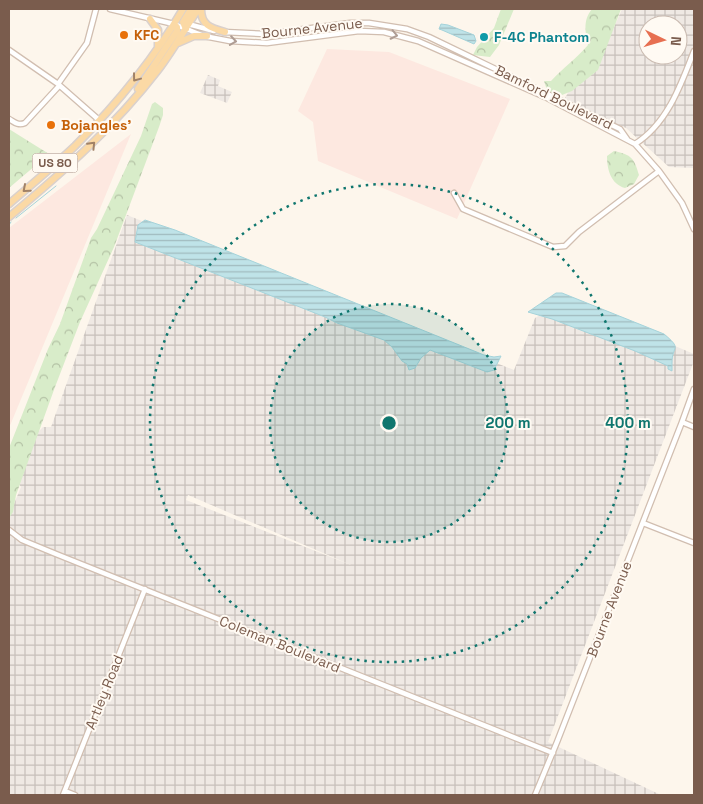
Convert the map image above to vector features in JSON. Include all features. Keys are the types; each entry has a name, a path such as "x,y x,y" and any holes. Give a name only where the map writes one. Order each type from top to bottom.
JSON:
{"main road":[{"name":"US 80","path":"9,204 74,147 99,120 130,85 158,48 183,9"},
{"path":"186,26 191,9"},
{"path":"200,9 204,23 208,27 224,32"},
{"name":"US 80","path":"9,217 83,154 126,108 159,69 186,26 200,9"},
{"path":"150,18 158,30 158,48"},
{"path":"126,108 177,31 177,26 174,24"},
{"path":"175,45 190,37 207,36"}],"street":[{"path":"9,119 16,124 21,125 25,123 59,85 87,43 96,9"},
{"path":"110,9 186,26"},
{"name":"Bourne Avenue","path":"186,26 224,32 266,34 350,23 388,25 429,36 476,59"},
{"name":"Bourne Avenue","path":"186,26 207,36 230,41 266,43 360,31 384,32 418,40 474,66"},
{"path":"9,50 59,85 99,120"},
{"path":"635,144 647,136 659,123 681,86 694,51"},
{"name":"Bamford Boulevard","path":"476,59 620,128 629,141"},
{"name":"Bamford Boulevard","path":"474,66 545,98 635,144 659,171 682,203 694,229"},
{"path":"454,193 463,209 553,247 559,247 565,246 579,232 659,171"},
{"path":"694,389 682,422 694,428"},
{"name":"Bourne Avenue","path":"535,795 682,422"},
{"path":"643,523 694,543"},
{"name":"Coleman Boulevard","path":"9,530 22,540 553,753"},
{"name":"Artley Road","path":"64,793 145,589"},
{"path":"64,793 75,795"}],"shaded area":[{"path":"622,9 694,9 694,168 669,167 626,128 564,100 576,78 594,73"},
{"path":"327,49 389,52 510,99 457,219 318,161 313,122 298,111"},
{"path":"208,75 220,80 218,86 232,92 227,103 200,93"},
{"path":"131,134 9,428 9,228"},
{"path":"127,215 514,370 535,318 566,300 694,354 694,361 548,742 661,795 9,795 9,516 21,487 18,483 37,433 43,427 51,427","holes":["188,495 351,565 186,500"]}],"green space":[{"path":"501,9 514,9 499,45 490,57 473,55 477,47 494,28"},
{"path":"592,9 621,9 598,70 572,91 562,95 548,93 544,81 551,81 588,45 586,35 587,17"},
{"path":"155,102 163,108 159,127 114,247 80,322 55,387 16,495 13,512 9,518 9,448 48,349 60,324 91,238 141,136 152,104"},
{"path":"9,129 49,154 9,188"},
{"path":"614,151 629,156 636,165 639,175 634,184 625,188 613,180 609,171 607,156"}],"water":[{"path":"441,24 474,35 476,41 474,44 439,29"},
{"path":"145,220 175,230 484,355 501,356 494,370 487,372 430,350 421,358 415,368 409,370 407,364 402,361 392,347 384,340 135,242 138,225"},
{"path":"556,293 562,293 664,334 675,345 672,357 672,371 668,369 668,366 635,351 552,319 528,312"}],"waterway":[{"path":"16,218 56,186"}],"place":[{"name":"KFC","path":"124,35"},
{"name":"F-4C Phantom","path":"484,37"},
{"name":"Bojangles'","path":"51,125"}]}
